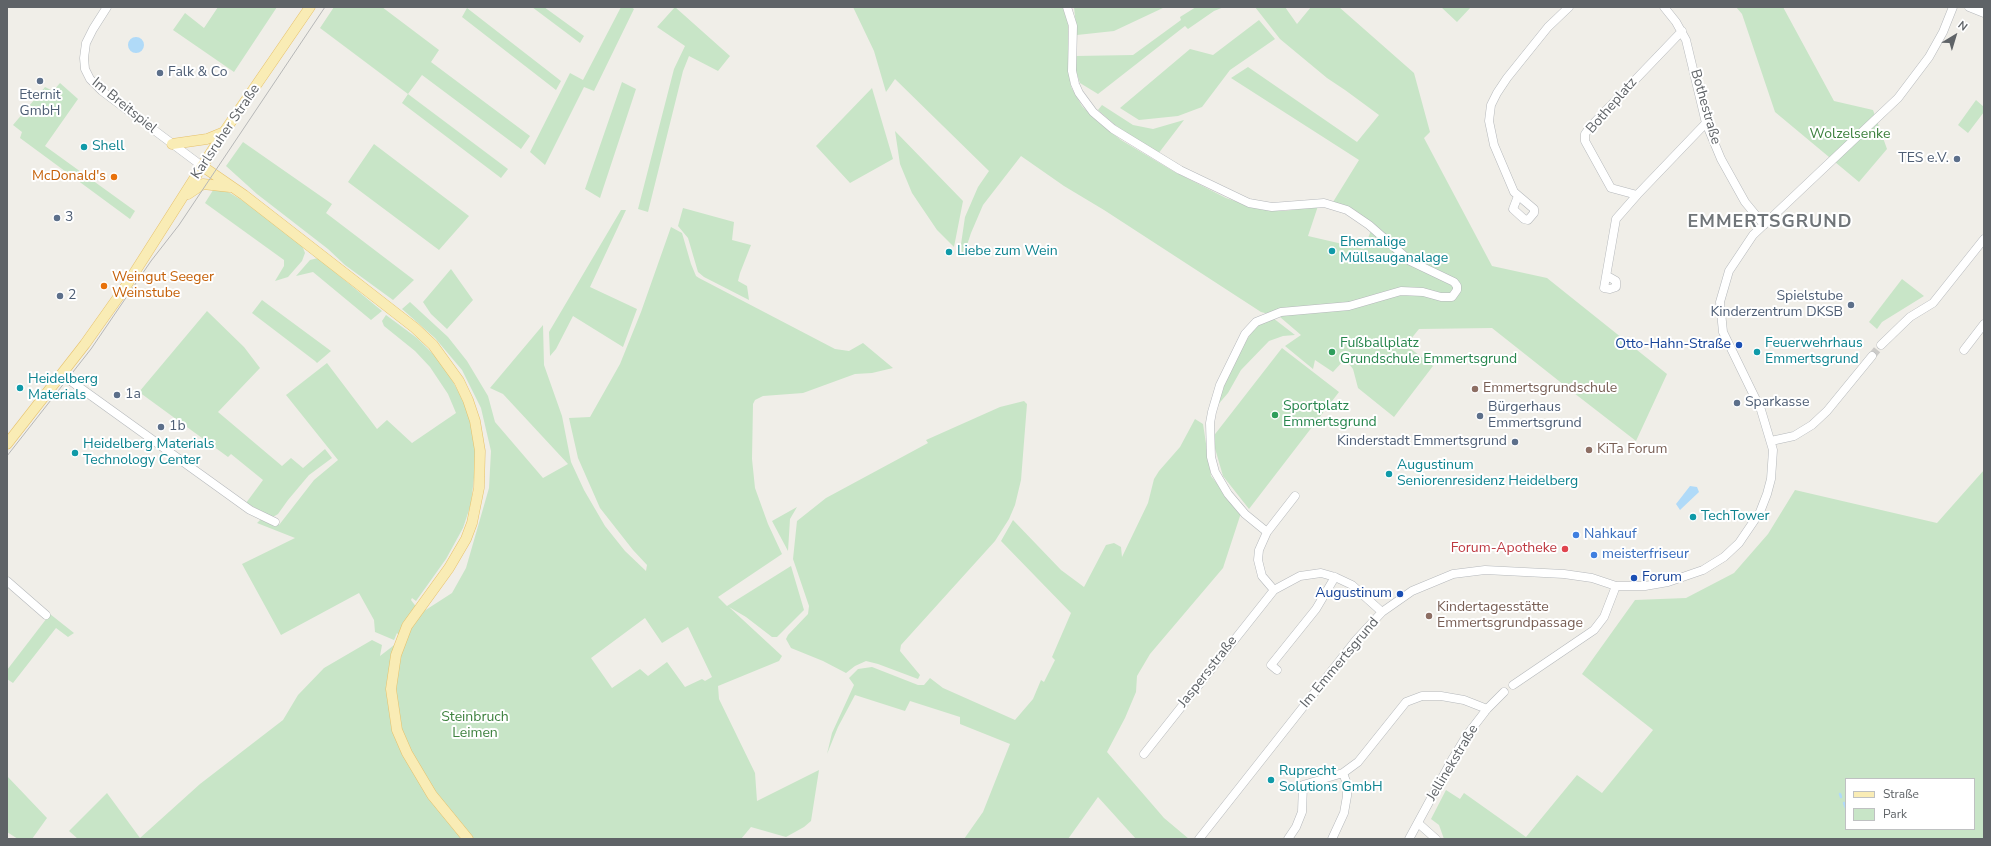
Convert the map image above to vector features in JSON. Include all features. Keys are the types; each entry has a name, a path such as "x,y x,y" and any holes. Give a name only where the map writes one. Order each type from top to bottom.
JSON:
{"main road":[{"name":"Karlsruher Straße","path":"7,444 62,374 124,289 224,132 310,7"},
{"path":"172,144 201,140 224,132"},
{"path":"202,166 234,188 382,301 433,345 459,381 468,400 475,421 481,468 477,501 472,523 466,539 449,568 411,621 398,649 394,664 391,689 394,718 401,741 432,795 468,839"},
{"path":"184,195 203,184 234,188"}],"street":[{"name":"Im Breitspiel","path":"107,7 93,29 86,44 84,58 87,74 97,87 202,166"},
{"path":"1067,7 1073,26 1072,70 1075,84 1079,93 1093,112 1114,129 1180,170 1249,203 1272,207 1324,203 1347,210 1369,225 1410,261 1454,282 1457,286 1457,290 1452,296 1441,297 1422,292 1401,291 1348,306 1281,312 1256,322 1245,334 1237,346 1220,385 1212,412 1210,423 1211,458 1215,472 1228,494 1246,514 1267,532"},
{"path":"1518,196 1512,189 1491,137 1489,120 1492,105 1497,93 1520,62 1548,28 1569,7"},
{"name":"Bothestraße","path":"1664,7 1682,31 1689,50 1706,123 1721,159 1745,202 1764,225"},
{"name":"Im Emmertsgrund","path":"1199,839 1349,648 1382,612 1406,595 1453,574 1485,570 1564,574 1592,578 1616,586 1637,587 1668,582 1703,570 1724,557 1739,543 1761,510 1771,479 1773,450 1762,410 1723,332 1720,313 1722,291 1729,271 1744,246 1764,225 1838,157 1898,98 1929,57 1941,36 1953,7"},
{"path":"1969,7 1984,13"},
{"name":"Botheplatz","path":"1638,195 1613,189 1609,185 1587,147 1585,134 1602,113 1682,31"},
{"path":"1606,279 1616,219 1706,123"},
{"path":"1881,345 1910,316 1934,303 1984,239"},
{"path":"1964,350 1984,324"},
{"path":"1771,441 1794,436 1812,425 1828,411 1872,356"},
{"path":"62,374 250,510 275,522"},
{"path":"1274,590 1262,576 1258,560 1259,550 1267,532 1295,496"},
{"name":"Jaspersstraße","path":"1144,754 1274,590 1300,576 1312,573 1335,577 1363,594 1382,612"},
{"path":"1277,670 1271,665 1316,609 1335,577"},
{"path":"7,581 46,615"},
{"path":"1513,685 1594,630 1604,618 1616,586"},
{"name":"Jellinekstraße","path":"1409,839 1453,758 1467,736 1487,709 1504,692"},
{"path":"1288,839 1296,827 1302,812 1303,785 1343,774 1358,762 1398,711 1410,700 1430,695 1452,697 1487,709"},
{"path":"1332,839 1344,813 1347,784 1343,774"},
{"path":"1418,823 1436,839"}],"green space":[{"path":"218,7 277,7 234,72 173,30 185,13 204,28"},
{"path":"334,7 382,7 439,50 431,62 530,136 521,149 422,75 408,94 320,28"},
{"path":"532,7 544,7 584,36 580,43"},
{"path":"621,7 631,7 634,9 594,91 584,87 545,165 530,152 570,73 583,80"},
{"path":"675,7 730,56 718,71 689,56 683,71 648,212 638,209 674,69 685,46 657,27"},
{"path":"853,7 1063,7 1068,23 1068,64 1071,87 1082,106 1098,122 1121,140 1173,171 1226,198 1259,209 1285,211 1318,206 1308,236 1364,249 1373,225 1357,212 1333,202 1359,160 1231,78 1248,67 1357,142 1379,115 1327,78 1280,39 1255,7 1285,7 1297,24 1311,7 1339,7 1414,73 1430,132 1424,138 1492,266 1547,278 1667,374 1636,441 1574,393 1548,392 1549,386 1564,385 1492,328 1419,329 1406,345 1433,366 1394,417 1358,388 1353,369 1345,359 1333,372 1315,360 1313,369 1285,346 1301,335 1280,317 1261,312 1104,210 1064,186 1021,156 983,205 964,254 960,251 965,217 978,187 989,171 895,79 886,92 874,51"},
{"path":"1074,7 1165,7 1114,31 1077,35"},
{"path":"1196,7 1224,7 1214,11 1188,29 1185,26 1098,94 1080,83 1076,71 1076,56 1133,55 1181,20 1180,17"},
{"path":"1441,7 1471,7 1457,22"},
{"name":"Wolzelsenke","path":"1736,7 1783,7 1834,101 1873,110 1887,149 1859,182 1775,112 1742,14"},
{"path":"467,8 561,81 556,90 462,17"},
{"path":"1259,20 1275,39 1230,70 1202,107 1178,116 1139,120 1120,108 1190,49 1213,55"},
{"path":"622,82 636,89 600,198 585,189"},
{"path":"60,83 78,99 45,146 135,211 130,219 20,138 22,132 13,125 45,87 53,91"},
{"path":"872,88 893,159 850,183 816,146"},
{"path":"408,94 508,169 501,178 402,103"},
{"path":"1976,100 1984,107 1984,112 1968,133 1958,125"},
{"path":"1102,105 1133,125 1153,129 1184,120 1158,154 1115,125 1098,110"},
{"path":"895,131 963,201 954,247 937,230 912,193 900,164"},
{"path":"243,142 332,204 326,213 414,280 393,300 345,265 328,249 257,194 226,166"},
{"path":"374,144 469,216 439,250 348,182"},
{"path":"215,187 230,193 245,202 302,245 305,253 302,261 288,277 275,281 284,266 284,260 205,203"},
{"path":"683,208 734,222 732,240 751,245 738,281 747,286 749,300 704,277 698,272 688,238 678,226"},
{"path":"621,210 626,210 590,287 637,309 623,347 573,316 556,349 550,356 549,332"},
{"name":"Steinbruch Leimen","path":"671,227 682,233 691,264 696,276 699,278 835,349 849,351 863,343 893,368 872,373 855,374 803,393 763,396 755,400 753,404 752,459 755,488 768,524 782,554 718,597 727,606 791,566 804,610 777,637 772,637 746,617 729,607 782,656 779,661 718,686 719,699 755,773 757,801 819,770 811,821 804,827 786,837 751,827 741,839 78,839 69,831 107,793 140,838 200,784 283,720 298,695 324,668 372,640 382,645 380,656 402,639 397,633 394,640 375,632 374,620 359,593 281,635 242,564 295,538 257,523 262,518 279,525 314,480 338,460 286,395 327,363 377,429 387,420 412,443 456,413 448,394 430,367 415,351 384,326 382,321 386,315 417,338 443,364 466,405 477,451 471,504 463,528 446,559 416,601 412,598 411,600 421,613 452,593 466,568 489,488 491,451 481,408 462,370 435,338 402,309 410,302 448,337 467,361 488,396 495,422 543,478 568,464 503,394 490,388 543,325 544,365 562,416 571,462 584,490 605,526 625,551 646,571 647,565 633,550 600,508 578,458 569,418 590,417 620,364 641,312","holes":["645,618 662,643 688,627 712,677 705,681 702,679 685,687 667,662 648,676 640,669 612,688 591,658"]},
{"path":"318,258 382,311 371,320 313,272 296,276 310,260"},
{"path":"451,269 473,300 447,329 431,314 423,302"},
{"path":"1902,279 1924,296 1882,322 1877,329 1869,322"},
{"path":"262,300 331,351 317,363 252,313"},
{"path":"207,311 244,347 260,368 218,412 282,466 291,458 303,468 325,449 332,458 309,475 278,514 273,517 246,503 263,480 231,454 228,457 139,392"},
{"path":"1273,318 1295,335 1283,336 1269,341 1241,370 1228,393 1216,407 1222,387 1242,347 1254,329 1264,321"},
{"name":"Sportplatz Emmertsgrund","path":"1282,348 1339,392 1249,509 1223,476 1212,438"},
{"path":"1024,401 1027,404 1021,480 1015,505 1009,519 995,541 901,645 900,651 920,675 918,679 866,661 855,666 846,673 823,661 791,648 786,639 808,614 809,606 793,559 797,521 826,498 928,443 926,440 1000,407"},
{"path":"1195,419 1203,424 1211,476 1241,513 1223,568 1150,654 1137,676 1136,692 1125,718 1107,752 1164,818 1189,839 1136,839 1098,797 1068,839 964,839 983,812 1010,744 960,724 960,717 910,701 905,711 855,695 838,727 827,754 832,733 854,685 849,678 858,669 872,667 918,685 924,685 930,678 943,688 1015,720 1033,699 1041,680 1044,682 1055,660 1052,657 1071,613 1001,541 1013,520 1061,570 1084,587 1106,545 1114,543 1121,547 1122,557 1148,503 1154,479 1180,447"},
{"path":"1984,470 1984,839 1444,839 1439,825 1431,819 1446,790 1460,799 1464,793 1526,837 1577,775 1602,793 1653,730 1582,674 1635,600 1686,598 1734,573 1768,534 1795,490 1937,523"},
{"path":"797,507 790,519 788,551 772,521"},
{"path":"50,614 74,633 68,637 56,628 13,683 7,679 7,670"},
{"path":"7,776 47,818 32,839 18,839 7,832"}],"water":[{"path":"136,37 142,39 144,45 142,51 136,53 130,51 128,45 130,39"},
{"path":"1690,486 1697,487 1699,492 1680,510 1676,504"}],"tunnel":[{"path":"1872,356 1881,345"}],"tram line":[{"path":"7,456 91,349 151,261 179,225 325,7"}],"place":[{"name":"Falk & Co","path":"160,73"},
{"name":"Eternit GmbH","path":"40,81"},
{"name":"Shell","path":"84,147"},
{"name":"TES e.V.","path":"1957,159"},
{"name":"McDonald's","path":"114,177"},
{"name":"3","path":"57,218"},
{"name":"Ehemalige Müllsauganalage","path":"1332,251"},
{"name":"Liebe zum Wein","path":"949,252"},
{"name":"Weingut Seeger Weinstube","path":"104,286"},
{"name":"2","path":"60,296"},
{"name":"Spielstube Kinderzentrum DKSB","path":"1851,305"},
{"name":"Otto-Hahn-Straße","path":"1739,345"},
{"name":"Fußballplatz Grundschule Emmertsgrund","path":"1332,352"},
{"name":"Feuerwehrhaus Emmertsgrund","path":"1757,352"},
{"name":"Heidelberg Materials","path":"20,388"},
{"name":"Emmertsgrundschule","path":"1475,389"},
{"name":"1a","path":"117,395"},
{"name":"Sparkasse","path":"1737,403"},
{"name":"Sportplatz Emmertsgrund","path":"1275,415"},
{"name":"Bürgerhaus Emmertsgrund","path":"1480,416"},
{"name":"1b","path":"161,427"},
{"name":"Kinderstadt Emmertsgrund","path":"1515,442"},
{"name":"KiTa Forum","path":"1589,450"},
{"name":"Heidelberg Materials Technology Center","path":"75,453"},
{"name":"Augustinum Seniorenresidenz Heidelberg","path":"1389,474"},
{"name":"TechTower","path":"1693,517"},
{"name":"Nahkauf","path":"1576,535"},
{"name":"Forum-Apotheke","path":"1565,549"},
{"name":"meisterfriseur","path":"1594,555"},
{"name":"Forum","path":"1634,578"},
{"name":"Augustinum","path":"1400,594"},
{"name":"Kindertagesstätte Emmertsgrundpassage","path":"1429,616"},
{"name":"Ruprecht Solutions GmbH","path":"1271,780"}],"district":[{"name":"EMMERTSGRUND","path":"1770,223"}]}
